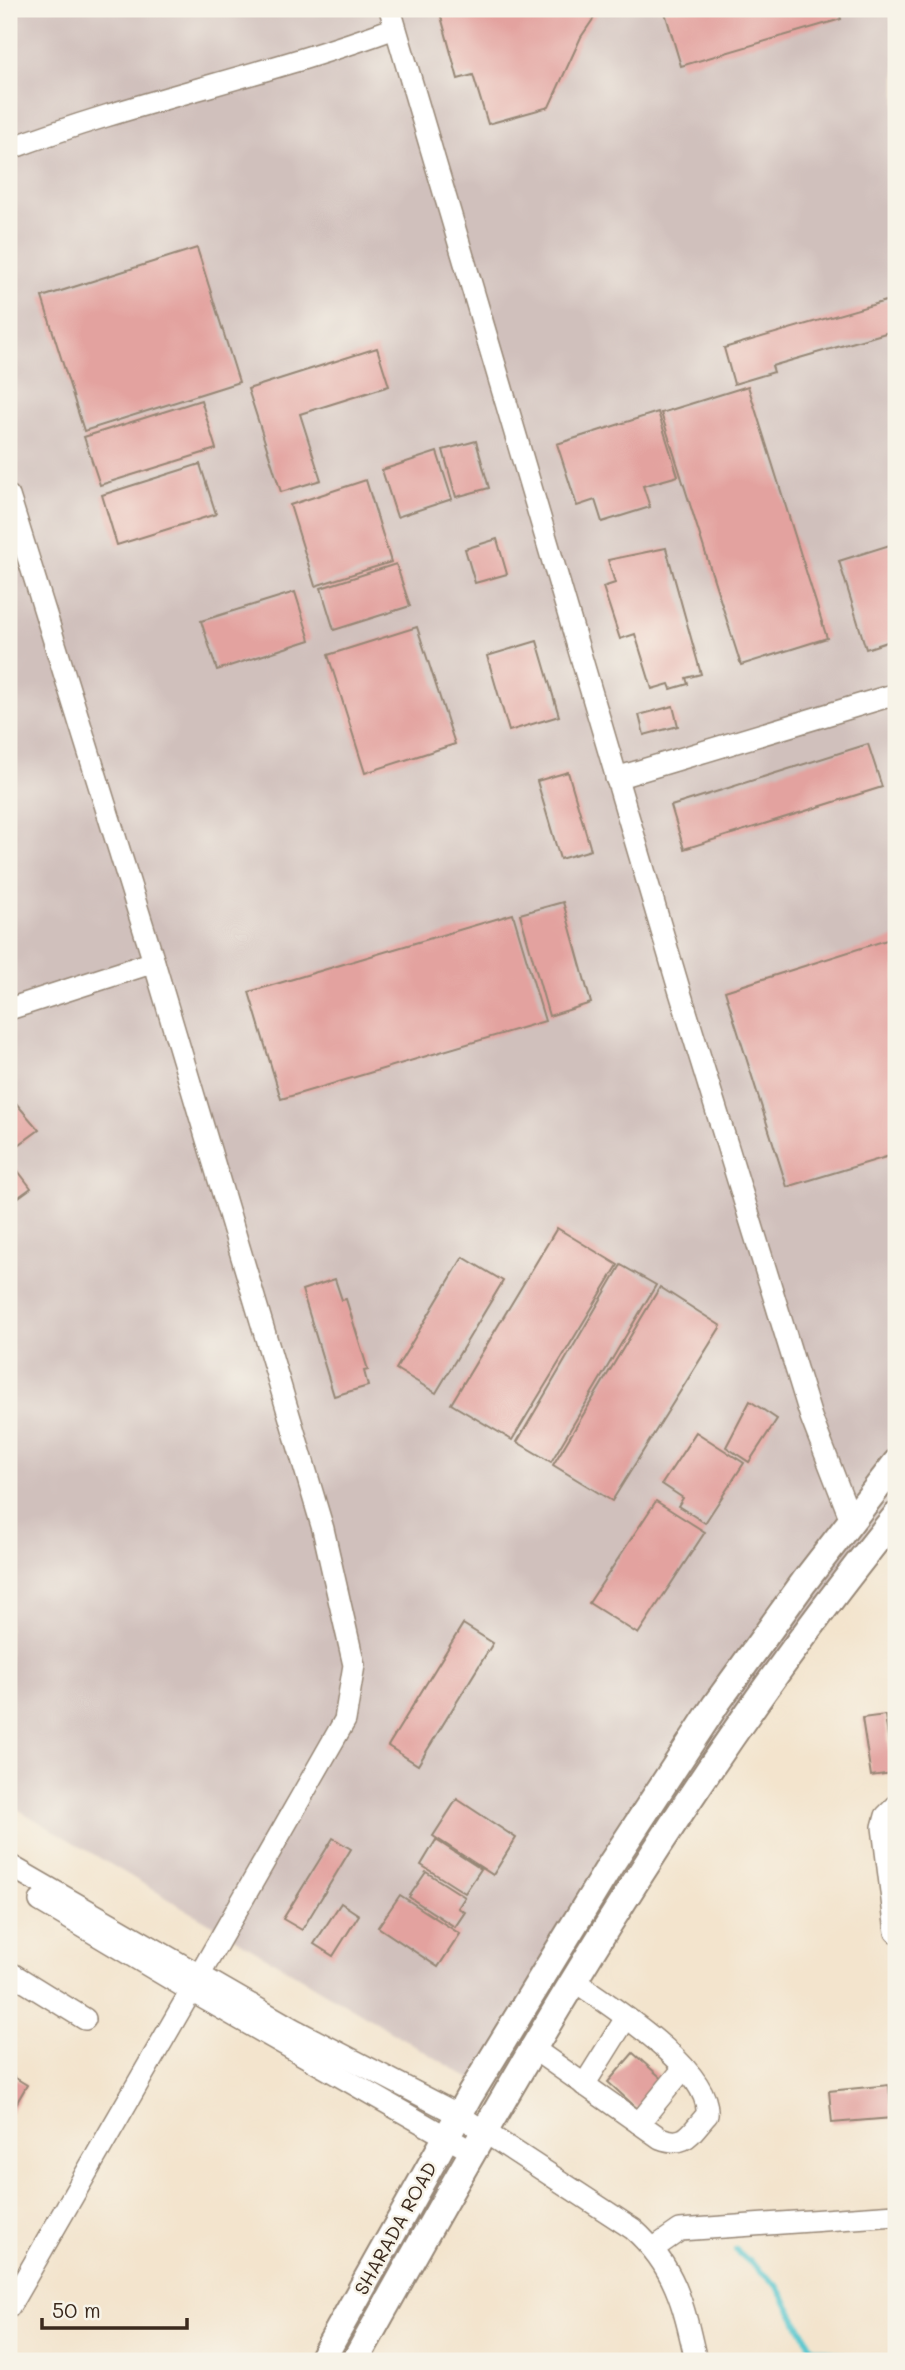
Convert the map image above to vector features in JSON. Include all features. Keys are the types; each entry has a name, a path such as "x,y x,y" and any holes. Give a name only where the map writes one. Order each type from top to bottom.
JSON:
{"main road":[{"name":"SHARADA ROAD","path":"321,2361 463,2109 611,1864 716,1704 896,1463"},
{"path":"355,2361 500,2099 573,1980 756,1701 896,1516"}],"street":[{"path":"9,149 144,102 359,41 392,18 616,778 807,1404 851,1520"},
{"path":"9,496 154,962 323,1529 354,1665 345,1720 195,1984 66,2203 9,2307"},
{"path":"616,778 896,694"},
{"path":"9,1009 154,962"},
{"path":"896,1806 886,1816 883,1827 896,1932"},
{"path":"9,1865 195,1984"},
{"path":"9,1882 195,1984 463,2109 477,2140 668,2239 896,2216"},
{"path":"9,1972 85,2019"},
{"path":"531,2048 660,2138 674,2143 683,2140 707,2115 705,2096 662,2044 573,1980"},
{"path":"584,2085 626,2018"},
{"path":"639,2123 684,2068"},
{"path":"668,2239 673,2278 696,2361"}],"shaded area":[{"path":"9,9 888,9 896,38 896,1514 476,2082 9,1804"}],"building":[{"path":"439,9 600,9 581,37 549,107 488,124 473,75 458,79"},
{"path":"664,9 838,9 841,19 681,66"},
{"path":"197,248 239,382 84,431 42,297"},
{"path":"896,298 896,330 772,366 774,372 734,384 724,348"},
{"path":"377,348 389,386 300,414 321,480 281,492 248,389"},
{"path":"748,386 827,638 741,665 661,413"},
{"path":"201,400 216,449 100,485 84,437"},
{"path":"658,412 678,476 643,486 650,507 602,522 595,500 577,506 557,444"},
{"path":"476,441 489,488 456,497 443,450"},
{"path":"437,452 452,499 397,517 382,470"},
{"path":"200,464 216,514 117,545 102,495"},
{"path":"366,480 391,562 315,586 290,505"},
{"path":"497,539 507,574 475,583 465,549"},
{"path":"896,543 896,639 866,649 839,561"},
{"path":"666,548 701,674 686,678 688,684 671,689 669,684 652,689 635,634 620,639 603,587 615,583 608,560"},
{"path":"396,564 410,606 334,630 321,588"},
{"path":"295,592 310,640 217,670 201,621"},
{"path":"417,627 455,744 365,773 328,655"},
{"path":"537,641 559,716 509,731 487,656"},
{"path":"673,706 678,726 644,735 639,715"},
{"path":"868,744 882,787 684,849 671,806"},
{"path":"568,772 591,850 560,859 537,781"},
{"path":"563,902 591,1003 549,1016 520,914"},
{"path":"513,914 545,1021 281,1099 249,992"},
{"path":"896,937 896,1154 787,1187 725,991"},
{"path":"9,1095 39,1130 9,1152"},
{"path":"9,1159 31,1188 9,1204"},
{"path":"557,1228 618,1265 512,1440 451,1404"},
{"path":"463,1257 503,1281 436,1393 396,1369"},
{"path":"621,1265 656,1285 551,1462 517,1442"},
{"path":"335,1279 342,1300 346,1299 368,1370 364,1371 368,1386 334,1396 302,1290"},
{"path":"660,1287 721,1326 612,1501 553,1465"},
{"path":"750,1401 777,1419 749,1462 726,1447"},
{"path":"696,1432 744,1463 705,1523 678,1506 683,1498 662,1484"},
{"path":"656,1501 705,1532 638,1634 589,1603"},
{"path":"463,1624 493,1643 418,1765 388,1746"},
{"path":"885,1715 893,1773 871,1776 862,1718"},
{"path":"457,1799 516,1838 493,1875 433,1836"},
{"path":"333,1838 351,1849 302,1930 283,1919"},
{"path":"436,1840 481,1869 465,1893 421,1865"},
{"path":"426,1872 465,1897 458,1908 465,1912 455,1927 409,1897"},
{"path":"400,1895 460,1934 438,1967 378,1927"},
{"path":"341,1903 359,1915 333,1956 314,1944"},
{"path":"633,2053 666,2082 640,2111 608,2082"},
{"path":"9,2074 27,2085 9,2116"},
{"path":"889,2085 892,2118 832,2123 829,2091"}],"waterway":[{"path":"736,2250 778,2287 819,2361"},
{"path":"811,2347 861,2361"}]}
